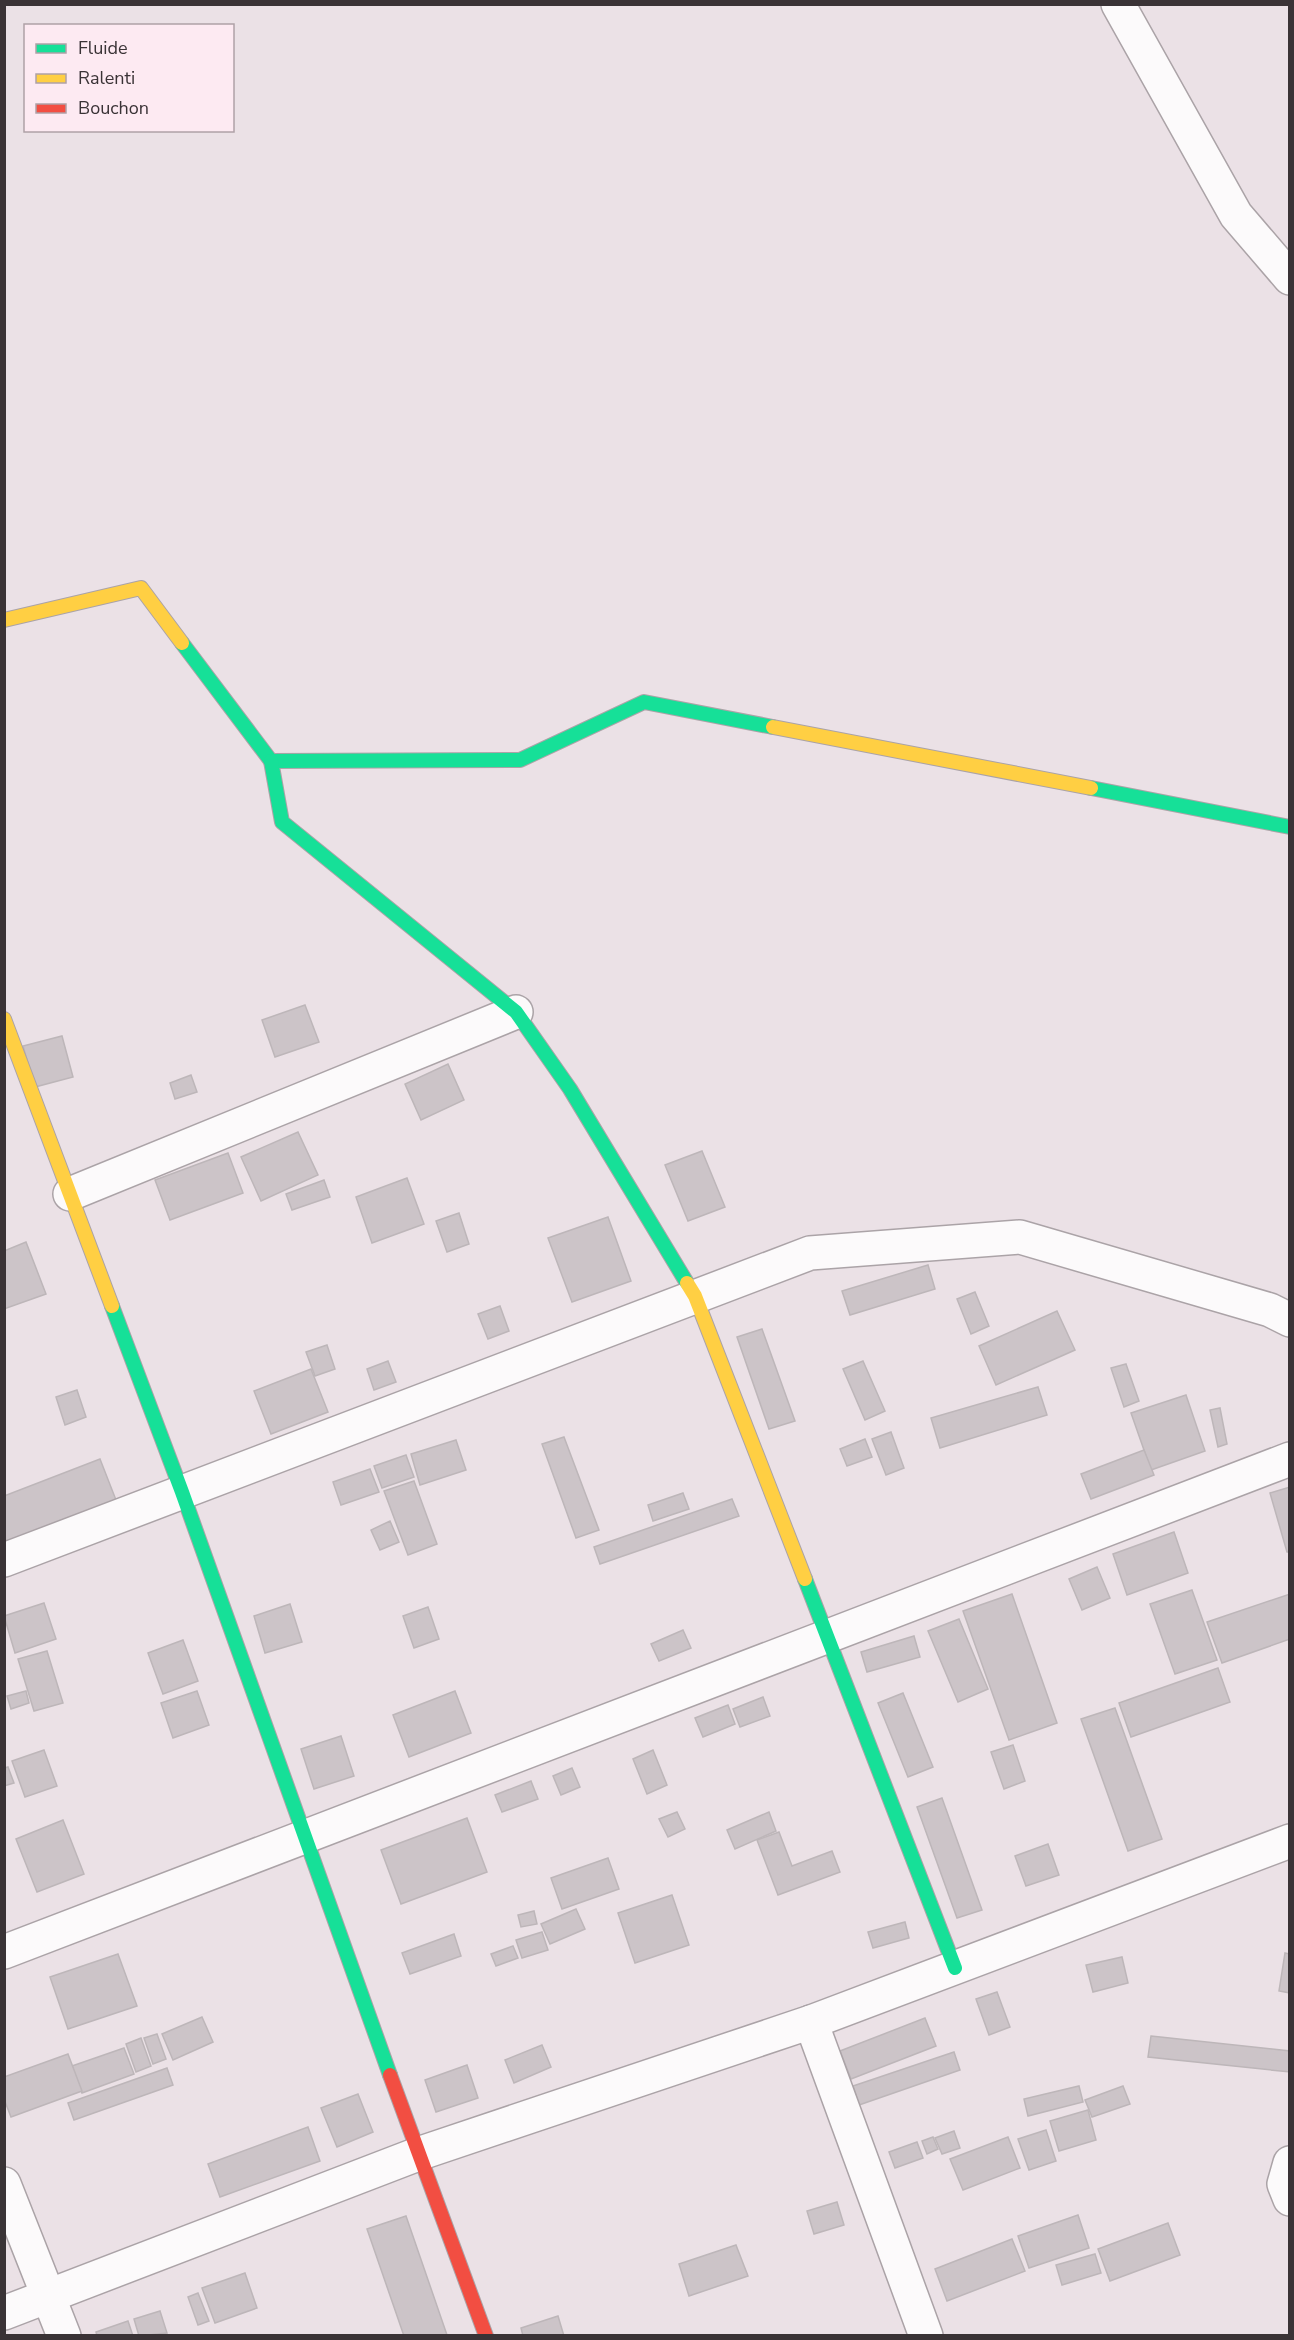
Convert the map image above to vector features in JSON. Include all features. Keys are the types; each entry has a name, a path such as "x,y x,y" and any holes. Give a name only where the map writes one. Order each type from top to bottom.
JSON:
{"street":[{"path":"1118,4 1236,215 1290,278"},
{"path":"4,620 141,588 271,761 282,822 516,1012 570,1089 695,1296 955,1968"},
{"path":"271,761 520,760 644,702 1290,827"},
{"path":"70,1194 516,1012"},
{"path":"4,1019 182,1492 304,1838 486,2336"},
{"path":"4,1560 810,1253 1020,1237 1270,1310 1290,1320"},
{"path":"4,1952 1290,1459"},
{"path":"4,2313 418,2154 811,2022 1290,1841"},
{"path":"811,2022 926,2336"},
{"path":"1290,2163 1284,2184 1290,2199"},
{"path":"4,2184 64,2336"}],"building":[{"path":"305,1005 319,1042 275,1057 262,1020"},
{"path":"62,1036 73,1077 35,1087 23,1046"},
{"path":"448,1064 464,1100 421,1120 405,1084"},
{"path":"191,1075 197,1092 175,1099 170,1083"},
{"path":"298,1132 318,1175 261,1201 241,1157"},
{"path":"702,1151 725,1207 688,1221 665,1165"},
{"path":"228,1153 243,1193 170,1220 155,1180"},
{"path":"407,1178 424,1224 372,1243 356,1197"},
{"path":"324,1180 330,1197 292,1210 286,1194"},
{"path":"459,1213 469,1244 447,1252 436,1221"},
{"path":"608,1217 631,1281 572,1302 548,1238"},
{"path":"26,1242 46,1294 4,1309 4,1251"},
{"path":"928,1265 935,1289 850,1315 842,1291"},
{"path":"975,1292 989,1326 971,1334 957,1299"},
{"path":"500,1306 509,1331 488,1339 478,1314"},
{"path":"1057,1311 1075,1350 996,1385 979,1346"},
{"path":"762,1329 795,1421 769,1429 737,1337"},
{"path":"327,1345 335,1369 315,1376 306,1352"},
{"path":"388,1361 396,1382 374,1390 367,1369"},
{"path":"863,1361 885,1411 865,1420 843,1369"},
{"path":"1126,1364 1139,1401 1124,1407 1111,1368"},
{"path":"311,1369 328,1412 271,1434 254,1391"},
{"path":"1038,1387 1047,1415 940,1448 931,1418"},
{"path":"77,1390 86,1417 65,1425 56,1397"},
{"path":"1186,1395 1205,1451 1151,1470 1131,1413"},
{"path":"1220,1408 1227,1444 1218,1447 1210,1410"},
{"path":"891,1432 904,1468 886,1475 872,1439"},
{"path":"564,1437 599,1530 576,1538 542,1444"},
{"path":"865,1439 872,1457 847,1466 840,1449"},
{"path":"456,1440 466,1470 420,1485 411,1454"},
{"path":"1144,1450 1154,1475 1091,1499 1081,1474"},
{"path":"406,1455 414,1477 382,1488 374,1466"},
{"path":"100,1459 116,1500 4,1543 4,1496"},
{"path":"370,1469 379,1492 341,1505 333,1482"},
{"path":"414,1481 437,1544 408,1555 384,1491"},
{"path":"1290,1487 1290,1552 1287,1552 1270,1493"},
{"path":"683,1493 689,1509 653,1521 648,1505"},
{"path":"732,1499 739,1516 600,1564 594,1547"},
{"path":"390,1521 399,1542 380,1550 371,1530"},
{"path":"1174,1532 1188,1573 1127,1595 1113,1554"},
{"path":"1097,1567 1110,1598 1082,1610 1069,1579"},
{"path":"1192,1590 1217,1660 1175,1674 1150,1604"},
{"path":"1012,1594 1057,1723 1009,1740 963,1611"},
{"path":"1290,1594 1290,1639 1222,1663 1207,1622"},
{"path":"44,1603 56,1639 15,1653 4,1616"},
{"path":"290,1604 302,1642 265,1653 254,1616"},
{"path":"428,1607 439,1639 414,1648 403,1616"},
{"path":"959,1619 988,1689 958,1702 928,1631"},
{"path":"683,1630 691,1648 659,1661 651,1644"},
{"path":"914,1636 920,1657 867,1672 861,1652"},
{"path":"183,1640 198,1681 163,1694 148,1653"},
{"path":"47,1651 63,1703 34,1711 18,1659"},
{"path":"1218,1668 1230,1702 1131,1737 1119,1703"},
{"path":"26,1691 29,1703 11,1709 7,1696"},
{"path":"197,1691 209,1725 173,1738 161,1703"},
{"path":"455,1691 471,1733 409,1757 393,1715"},
{"path":"903,1693 933,1767 908,1777 878,1703"},
{"path":"763,1697 770,1716 740,1727 733,1709"},
{"path":"728,1705 735,1724 703,1737 695,1718"},
{"path":"1115,1708 1162,1839 1128,1851 1081,1719"},
{"path":"341,1736 354,1776 314,1789 301,1749"},
{"path":"1013,1745 1025,1781 1004,1789 991,1752"},
{"path":"44,1750 57,1786 25,1797 12,1761"},
{"path":"653,1750 667,1785 647,1794 633,1759"},
{"path":"8,1767 14,1783 4,1786 4,1768"},
{"path":"572,1768 580,1787 561,1795 553,1776"},
{"path":"531,1781 538,1799 502,1812 495,1795"},
{"path":"942,1798 982,1910 957,1918 917,1807"},
{"path":"677,1812 685,1829 668,1837 659,1819"},
{"path":"769,1812 776,1831 735,1849 727,1830"},
{"path":"467,1818 487,1872 401,1904 381,1850"},
{"path":"63,1820 84,1874 37,1892 16,1839"},
{"path":"779,1832 792,1866 832,1851 840,1872 778,1895 757,1840"},
{"path":"1048,1844 1059,1875 1026,1886 1015,1856"},
{"path":"608,1858 619,1889 562,1909 551,1878"},
{"path":"672,1895 689,1945 635,1963 618,1913"},
{"path":"576,1909 585,1929 550,1944 541,1924"},
{"path":"534,1911 537,1924 521,1927 518,1915"},
{"path":"905,1922 909,1938 873,1948 868,1932"},
{"path":"542,1932 548,1950 522,1958 516,1940"},
{"path":"454,1934 461,1956 410,1974 402,1953"},
{"path":"513,1946 518,1958 496,1966 491,1954"},
{"path":"1285,1953 1290,1954 1290,1993 1279,1991"},
{"path":"118,1954 137,2006 68,2029 50,1977"},
{"path":"1122,1957 1128,1983 1093,1992 1086,1965"},
{"path":"997,1992 1010,2027 989,2035 976,1999"},
{"path":"202,2017 213,2042 173,2060 162,2034"},
{"path":"925,2018 936,2046 851,2079 840,2051"},
{"path":"157,2034 166,2059 153,2064 144,2038"},
{"path":"1151,2036 1290,2051 1290,2072 1148,2057"},
{"path":"141,2038 151,2066 136,2072 126,2044"},
{"path":"542,2045 551,2067 514,2083 505,2060"},
{"path":"124,2048 134,2074 82,2093 72,2066"},
{"path":"954,2052 960,2070 859,2105 853,2086"},
{"path":"68,2054 82,2091 11,2117 4,2099 4,2077"},
{"path":"467,2065 478,2098 436,2112 425,2080"},
{"path":"167,2068 173,2085 74,2120 68,2103"},
{"path":"1079,2086 1083,2102 1028,2116 1024,2099"},
{"path":"1123,2086 1130,2104 1092,2117 1085,2100"},
{"path":"358,2094 373,2132 337,2147 321,2108"},
{"path":"1088,2110 1096,2140 1059,2151 1050,2121"},
{"path":"308,2127 320,2161 220,2197 208,2164"},
{"path":"1046,2130 1056,2161 1029,2170 1018,2139"},
{"path":"954,2131 960,2148 942,2154 935,2138"},
{"path":"933,2137 938,2149 927,2154 922,2141"},
{"path":"1008,2137 1020,2168 963,2190 950,2159"},
{"path":"917,2142 923,2158 895,2168 889,2152"},
{"path":"837,2202 844,2225 814,2234 807,2211"},
{"path":"1078,2215 1089,2248 1029,2268 1018,2236"},
{"path":"406,2216 447,2335 404,2336 367,2229"},
{"path":"1168,2223 1180,2255 1110,2281 1098,2249"},
{"path":"1012,2239 1025,2271 947,2301 935,2269"},
{"path":"736,2245 748,2276 689,2296 679,2264"},
{"path":"1095,2254 1101,2273 1062,2285 1056,2265"},
{"path":"245,2273 257,2308 215,2323 202,2288"},
{"path":"198,2293 209,2321 198,2325 188,2297"},
{"path":"160,2311 167,2333 139,2336 134,2319"},
{"path":"558,2316 564,2336 523,2336 521,2328"},
{"path":"128,2321 133,2336 97,2336 96,2332"}],"traffic: fast":[{"path":"182,643 271,761 520,760 644,702 773,727"},
{"path":"271,761 282,822 516,1012 570,1089 687,1283"},
{"path":"1091,788 1290,827"},
{"path":"112,1306 182,1492 390,2075"},
{"path":"805,1579 955,1968"}],"traffic: slow":[{"path":"4,620 141,588 182,643"},
{"path":"773,727 1091,788"},
{"path":"4,1019 112,1306"},
{"path":"687,1283 695,1296 805,1579"}],"traffic: jam":[{"path":"390,2075 486,2336"}]}
